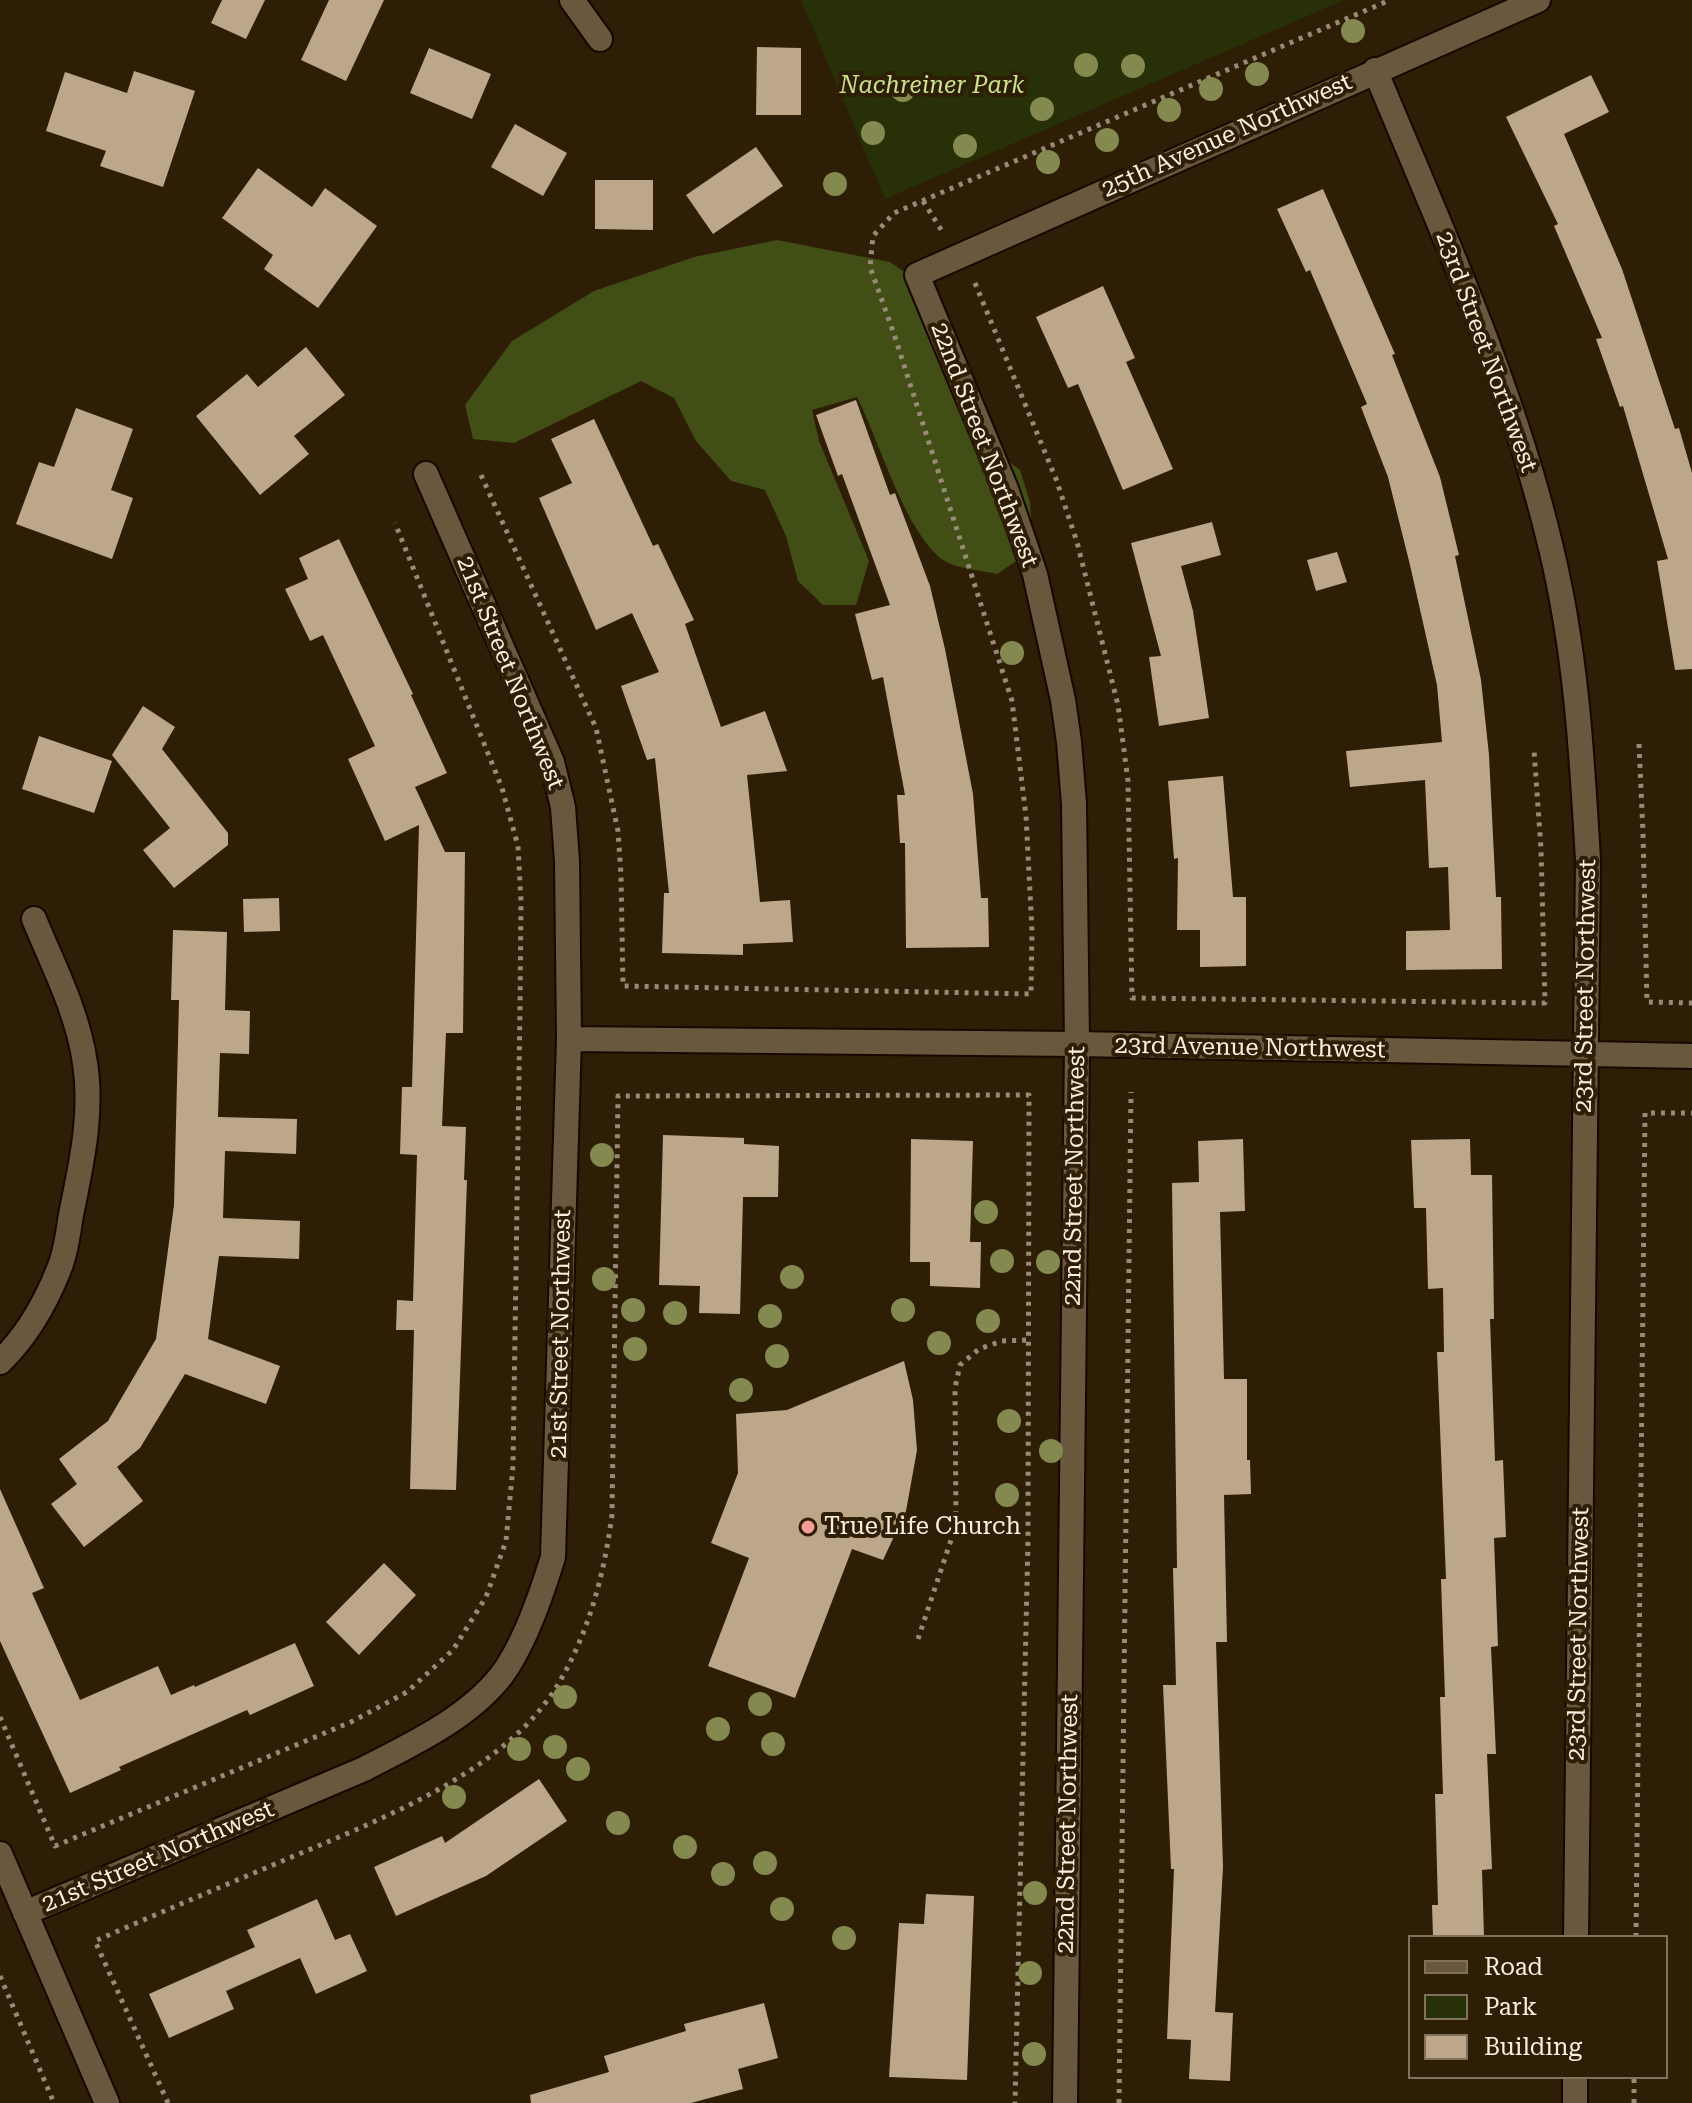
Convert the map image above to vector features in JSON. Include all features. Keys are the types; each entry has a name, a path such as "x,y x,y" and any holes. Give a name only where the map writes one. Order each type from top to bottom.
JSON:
{"street":[{"path":"572,0 600,39"},
{"name":"25th Avenue Northwest","path":"917,275 1538,0"},
{"name":"23rd Street Northwest","path":"1375,70 1494,360 1533,477 1570,638 1579,706 1588,860 1576,1935"},
{"name":"22nd Street Northwest","path":"917,275 1006,489 1035,574 1063,700 1074,804 1077,1044 1065,2103"},
{"name":"21st Street Northwest","path":"25,1913 364,1769 418,1742 467,1709 503,1673 537,1608 553,1557 569,1039 567,861 563,807 552,762 426,474"},
{"path":"0,1362 22,1338 61,1265 85,1143 88,1088 85,1061 69,1002 34,919"},
{"name":"23rd Avenue Northwest","path":"569,1039 1077,1044 1692,1056"},
{"path":"0,1854 107,2103"},
{"path":"1575,2079 1575,2103"}],"path":[{"path":"481,475 596,728 618,831 623,986 1031,994 1032,931 1026,816 1012,701 870,267 873,236 894,213 1390,0"},
{"path":"0,1717 55,1846 351,1722 407,1692 453,1650 486,1597 506,1541 513,1466 520,947 518,846 502,788 395,523"},
{"path":"1639,744 1647,1002 1692,1003"},
{"path":"1132,998 1545,1003 1541,849 1534,750"},
{"path":"1119,2103 1131,1092"},
{"path":"1015,2103 1024,1819 1029,1095"},
{"path":"1636,1935 1645,1113 1692,1113"},
{"path":"918,1639 956,1525 955,1388 960,1365 979,1349 1002,1341 1028,1340"},
{"path":"95,1941 168,2103"},
{"path":"0,1976 54,2103"},
{"path":"1634,2079 1634,2103"}],"green space":[{"name":"Nachreiner Park","path":"801,0 1344,0 885,199"},
{"path":"777,240 890,262 915,279 977,437 1020,470 1030,502 1033,550 997,574 943,560 929,547 905,507 857,397 812,410 819,441 869,561 856,605 823,605 798,581 786,536 765,490 731,481 696,441 674,398 641,381 514,443 473,439 465,405 512,341 594,291 694,257"}],"building":[{"path":"222,0 265,0 246,39 211,23"},
{"path":"329,0 384,0 346,81 301,60"},
{"path":"757,47 801,48 801,115 756,115"},
{"path":"429,48 491,74 472,119 410,93"},
{"path":"134,71 195,91 163,187 100,166 106,151 46,131 65,72 127,93"},
{"path":"1591,75 1609,112 1564,134 1622,269 1692,473 1692,669 1675,670 1657,561 1668,559 1623,406 1620,407 1596,339 1602,338 1554,226 1558,224 1506,117"},
{"path":"515,124 567,153 543,196 491,167"},
{"path":"756,147 783,186 713,234 686,195"},
{"path":"258,168 312,207 325,188 377,226 318,308 264,269 273,255 222,218"},
{"path":"595,180 653,180 653,230 595,229"},
{"path":"1323,189 1395,354 1392,355 1440,477 1459,555 1455,556 1481,680 1489,755 1496,897 1501,897 1502,969 1406,970 1406,931 1450,930 1448,867 1429,868 1425,780 1350,787 1346,751 1442,742 1437,685 1388,477 1361,407 1367,404 1310,270 1306,272 1277,209"},
{"path":"1103,286 1135,358 1126,362 1173,469 1123,490 1078,384 1068,388 1036,317"},
{"path":"306,347 345,395 294,436 309,454 260,495 196,416 247,374 258,387"},
{"path":"856,400 890,495 895,493 930,586 973,794 981,898 988,898 989,947 906,948 905,843 900,843 897,795 905,795 883,677 872,680 855,614 890,605 842,474 838,476 816,415"},
{"path":"76,408 133,429 111,490 133,498 112,559 16,524 39,462 54,467"},
{"path":"594,419 653,546 658,544 694,620 685,624 721,727 765,711 787,771 747,775 760,902 790,900 793,942 743,944 743,955 662,953 664,893 669,893 655,758 647,760 621,686 659,672 632,613 596,630 539,498 572,483 551,439"},
{"path":"1212,522 1221,555 1181,566 1193,611 1209,718 1159,726 1149,657 1161,656 1131,543"},
{"path":"339,539 447,773 415,787 445,852 465,852 463,1033 446,1033 442,1126 466,1127 464,1180 467,1180 456,1490 410,1489 414,1330 396,1330 397,1300 413,1301 417,1155 400,1154 402,1087 412,1087 419,825 385,841 348,759 375,746 323,635 310,641 285,589 308,579 299,558"},
{"path":"1337,552 1347,582 1316,591 1307,560"},
{"path":"143,706 175,727 162,749 228,833 228,845 174,888 143,850 170,828 112,755"},
{"path":"39,736 112,761 94,813 22,789"},
{"path":"1223,776 1233,897 1246,897 1246,966 1200,967 1200,930 1177,930 1178,858 1174,859 1168,781"},
{"path":"279,898 280,931 244,932 243,899"},
{"path":"173,930 227,932 225,1010 250,1011 249,1054 220,1053 218,1117 297,1119 296,1154 225,1151 223,1218 300,1221 299,1259 219,1256 208,1339 280,1366 266,1404 185,1374 140,1448 117,1467 143,1501 84,1547 51,1504 77,1484 59,1459 108,1421 156,1339 174,1205 179,1000 171,1000"},
{"path":"663,1135 744,1138 744,1144 779,1146 778,1197 743,1197 740,1314 699,1313 700,1286 659,1285"},
{"path":"911,1139 973,1141 970,1242 981,1242 980,1288 930,1286 930,1262 910,1262"},
{"path":"1243,1139 1245,1211 1220,1212 1224,1379 1247,1379 1247,1460 1250,1460 1251,1494 1224,1495 1227,1642 1216,1642 1223,1867 1215,2012 1233,2013 1230,2081 1189,2079 1191,2040 1167,2039 1174,1869 1171,1869 1163,1685 1176,1685 1172,1183 1199,1182 1198,1141"},
{"path":"1470,1139 1471,1175 1492,1175 1494,1319 1490,1319 1495,1461 1503,1460 1506,1537 1494,1538 1498,1646 1491,1647 1496,1754 1487,1754 1492,1869 1482,1870 1484,1935 1433,1935 1432,1905 1438,1905 1435,1794 1443,1794 1440,1697 1445,1697 1441,1579 1446,1579 1437,1352 1444,1352 1443,1288 1428,1289 1426,1208 1414,1208 1411,1140"},
{"name":"True Life Church","path":"904,1361 913,1400 917,1450 906,1511 883,1560 852,1549 795,1698 708,1666 749,1558 711,1543 738,1473 736,1414 787,1410"},
{"path":"0,1489 44,1588 32,1593 80,1700 158,1666 171,1695 295,1643 314,1686 250,1715 247,1710 119,1767 121,1770 70,1793 0,1641"},
{"path":"384,1563 416,1595 359,1655 326,1622"},
{"path":"539,1779 567,1821 486,1876 396,1916 374,1867 442,1836 445,1843"},
{"path":"926,1894 974,1896 967,2080 889,2077 899,1923 924,1924"},
{"path":"317,1899 335,1940 350,1934 367,1971 316,1994 300,1958 226,1991 234,2009 169,2038 149,1994 255,1947 247,1930"},
{"path":"764,2003 778,2058 738,2069 743,2089 691,2103 531,2103 530,2095 609,2072 604,2056 686,2031 684,2024"}],"place":[{"name":"True Life Church","path":"808,1527"}]}
